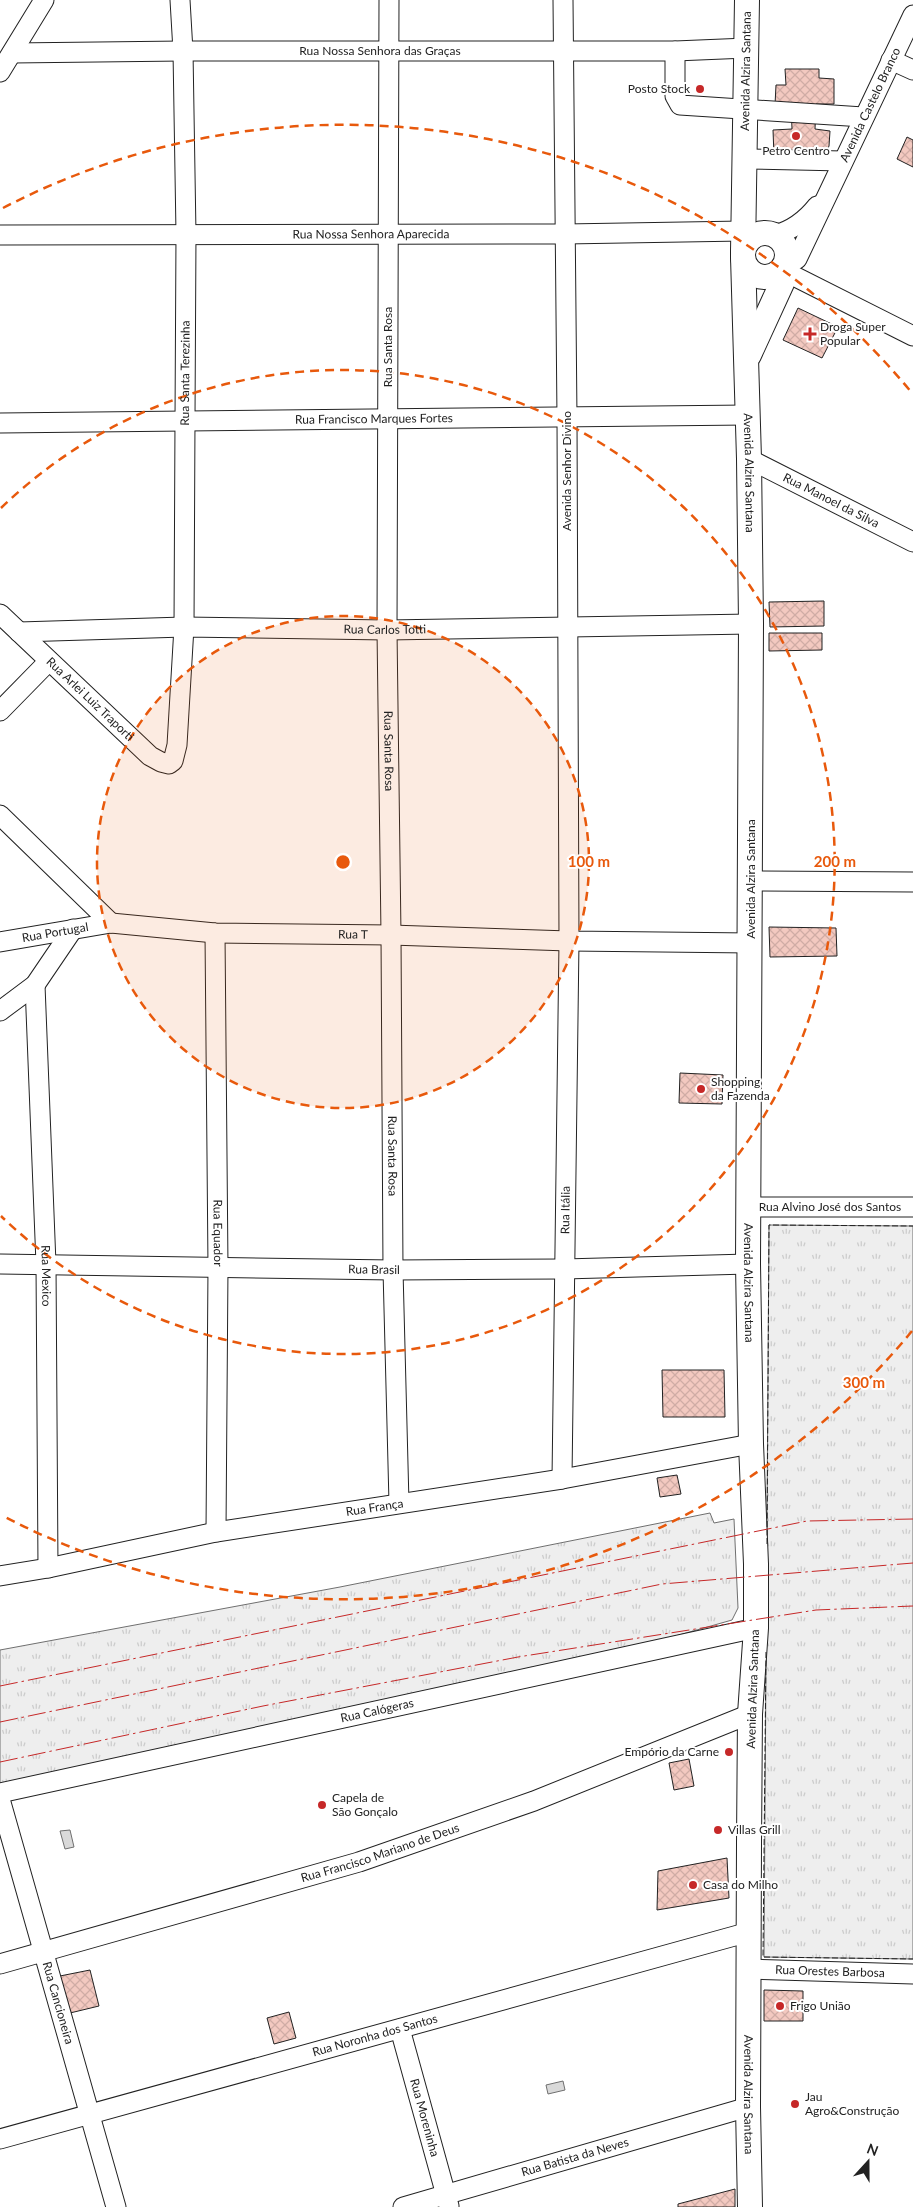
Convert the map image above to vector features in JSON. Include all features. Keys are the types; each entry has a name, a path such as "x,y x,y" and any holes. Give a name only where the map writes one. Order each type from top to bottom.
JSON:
{"main road":[{"name":"Avenida Alzira Santana","path":"747,0 746,165 743,247 747,360 751,624 748,1264 751,1444 756,1564 756,1628 750,1714 748,1968 750,2207"},
{"name":"Avenida Alzira Santana","path":"746,165 759,216 771,234"},
{"path":"758,234 771,234 786,250 787,259 782,269 771,277 760,277 750,272 743,247 758,234"},
{"name":"Avenida Alzira Santana","path":"747,360 782,284 782,269"}],"street":[{"path":"0,72 44,0"},
{"name":"Rua Santa Terezinha","path":"177,745 184,627 186,234 183,50 180,0"},
{"name":"Rua Santa Rosa","path":"389,0 387,630 392,935 393,1270 399,1504"},
{"name":"Avenida Senhor Divino","path":"563,0 569,942"},
{"name":"Avenida Castelo Branco","path":"782,269 797,259 913,15"},
{"name":"Rua Nossa Senhora das Graças","path":"12,53 183,50 564,52 747,48"},
{"path":"675,51 675,96 680,105 746,111 863,117"},
{"path":"891,60 913,70"},
{"path":"746,165 843,161"},
{"name":"Avenida Castelo Branco","path":"771,234 787,232 807,219 827,193"},
{"name":"Rua Nossa Senhora Aparecida","path":"0,235 565,234 743,247"},
{"path":"782,269 913,336"},
{"name":"Rua Francisco Marques Fortes","path":"0,423 748,415"},
{"name":"Rua Manoel da Silva","path":"749,459 913,542"},
{"name":"Rua Arlei Luiz Traporti","path":"0,614 150,756 169,764 173,760 177,745"},
{"name":"Rua Carlos Totti","path":"19,632 184,627 387,630 751,624"},
{"path":"0,711 49,661"},
{"path":"0,815 110,923"},
{"path":"751,881 913,882"},
{"name":"Rua T","path":"110,923 215,934 392,935 569,942 751,943"},
{"name":"Rua Portugal","path":"0,942 110,923"},
{"path":"0,1012 35,985 73,929"},
{"name":"Rua Equador","path":"215,934 218,1266 216,1532"},
{"name":"Rua Itália","path":"562,1479 569,942"},
{"name":"Rua Mexico","path":"35,985 46,1264 48,1568"},
{"name":"Rua Alvino José dos Santos","path":"748,1207 913,1207"},
{"name":"Rua Brasil","path":"0,1264 393,1270 564,1269 748,1264"},
{"name":"Rua França","path":"0,1576 48,1568 216,1532 562,1479 751,1444"},
{"name":"Rua Calógeras","path":"0,1793 756,1628"},
{"name":"Rua Francisco Mariano de Deus","path":"0,1964 360,1862 534,1801 750,1714"},
{"name":"Rua Cancioneira","path":"0,1799 116,2207"},
{"name":"Rua Noronha dos Santos","path":"0,2139 749,1932"},
{"name":"Rua Orestes Barbosa","path":"748,1968 913,1974"},
{"name":"Rua Moreninha","path":"400,2029 448,2201"},
{"name":"Rua Batista da Neves","path":"402,2207 448,2201 748,2107"}],"green space":[{"path":"769,1225 913,1226 913,1959 764,1957"},
{"path":"710,1513 714,1523 734,1519 738,1608 732,1620 672,1637 0,1784 0,1650 340,1587"}],"shaded area":[{"path":"70,1830 74,1847 65,1849 60,1831"},
{"path":"563,2081 565,2090 548,2094 546,2085"}],"building":[{"path":"785,69 819,69 819,78 834,79 834,104 816,104 815,129 830,131 829,146 825,155 774,156 773,130 792,129 791,104 775,105 776,85 786,85"},
{"path":"907,137 913,140 913,167 897,159"},
{"name":"Droga Super Popular","path":"798,308 838,327 822,358 783,340"},
{"path":"824,601 824,626 770,627 769,602"},
{"path":"769,633 822,633 822,650 769,651"},
{"path":"769,927 836,928 837,956 770,957"},
{"name":"Shopping da Fazenda","path":"680,1073 723,1075 722,1104 679,1103"},
{"path":"662,1370 724,1370 725,1417 663,1417"},
{"path":"677,1475 681,1494 660,1497 657,1478"},
{"path":"689,1759 694,1786 674,1790 669,1763"},
{"name":"Casa do Milho","path":"727,1858 729,1898 657,1910 658,1871"},
{"path":"90,1970 99,2006 70,2013 60,1976"},
{"path":"764,1990 803,1991 803,2021 764,2021"},
{"path":"289,2012 296,2038 274,2044 267,2018"},
{"path":"735,2189 735,2207 678,2207 678,2204"}],"fence":[{"path":"767,1544 769,1225 913,1226"},
{"path":"766,1652 763,1957 913,1959"}],"power":[{"path":"0,1686 807,1521 913,1519"},
{"path":"0,1722 662,1584 913,1563"},
{"path":"0,1762 263,1706 518,1657 816,1610 913,1606"}],"place":[{"name":"Posto Stock","path":"700,89"},
{"name":"Petro Centro","path":"796,136"},
{"name":"Droga Super Popular","path":"810,334"},
{"name":"Shopping da Fazenda","path":"701,1089"},
{"name":"Empório da Carne","path":"729,1752"},
{"name":"Capela de São Gonçalo","path":"322,1805"},
{"name":"Villas Grill","path":"718,1830"},
{"name":"Casa do Milho","path":"693,1885"},
{"name":"Frigo União","path":"780,2006"},
{"name":"Jau Agro&Construção","path":"795,2104"}]}
